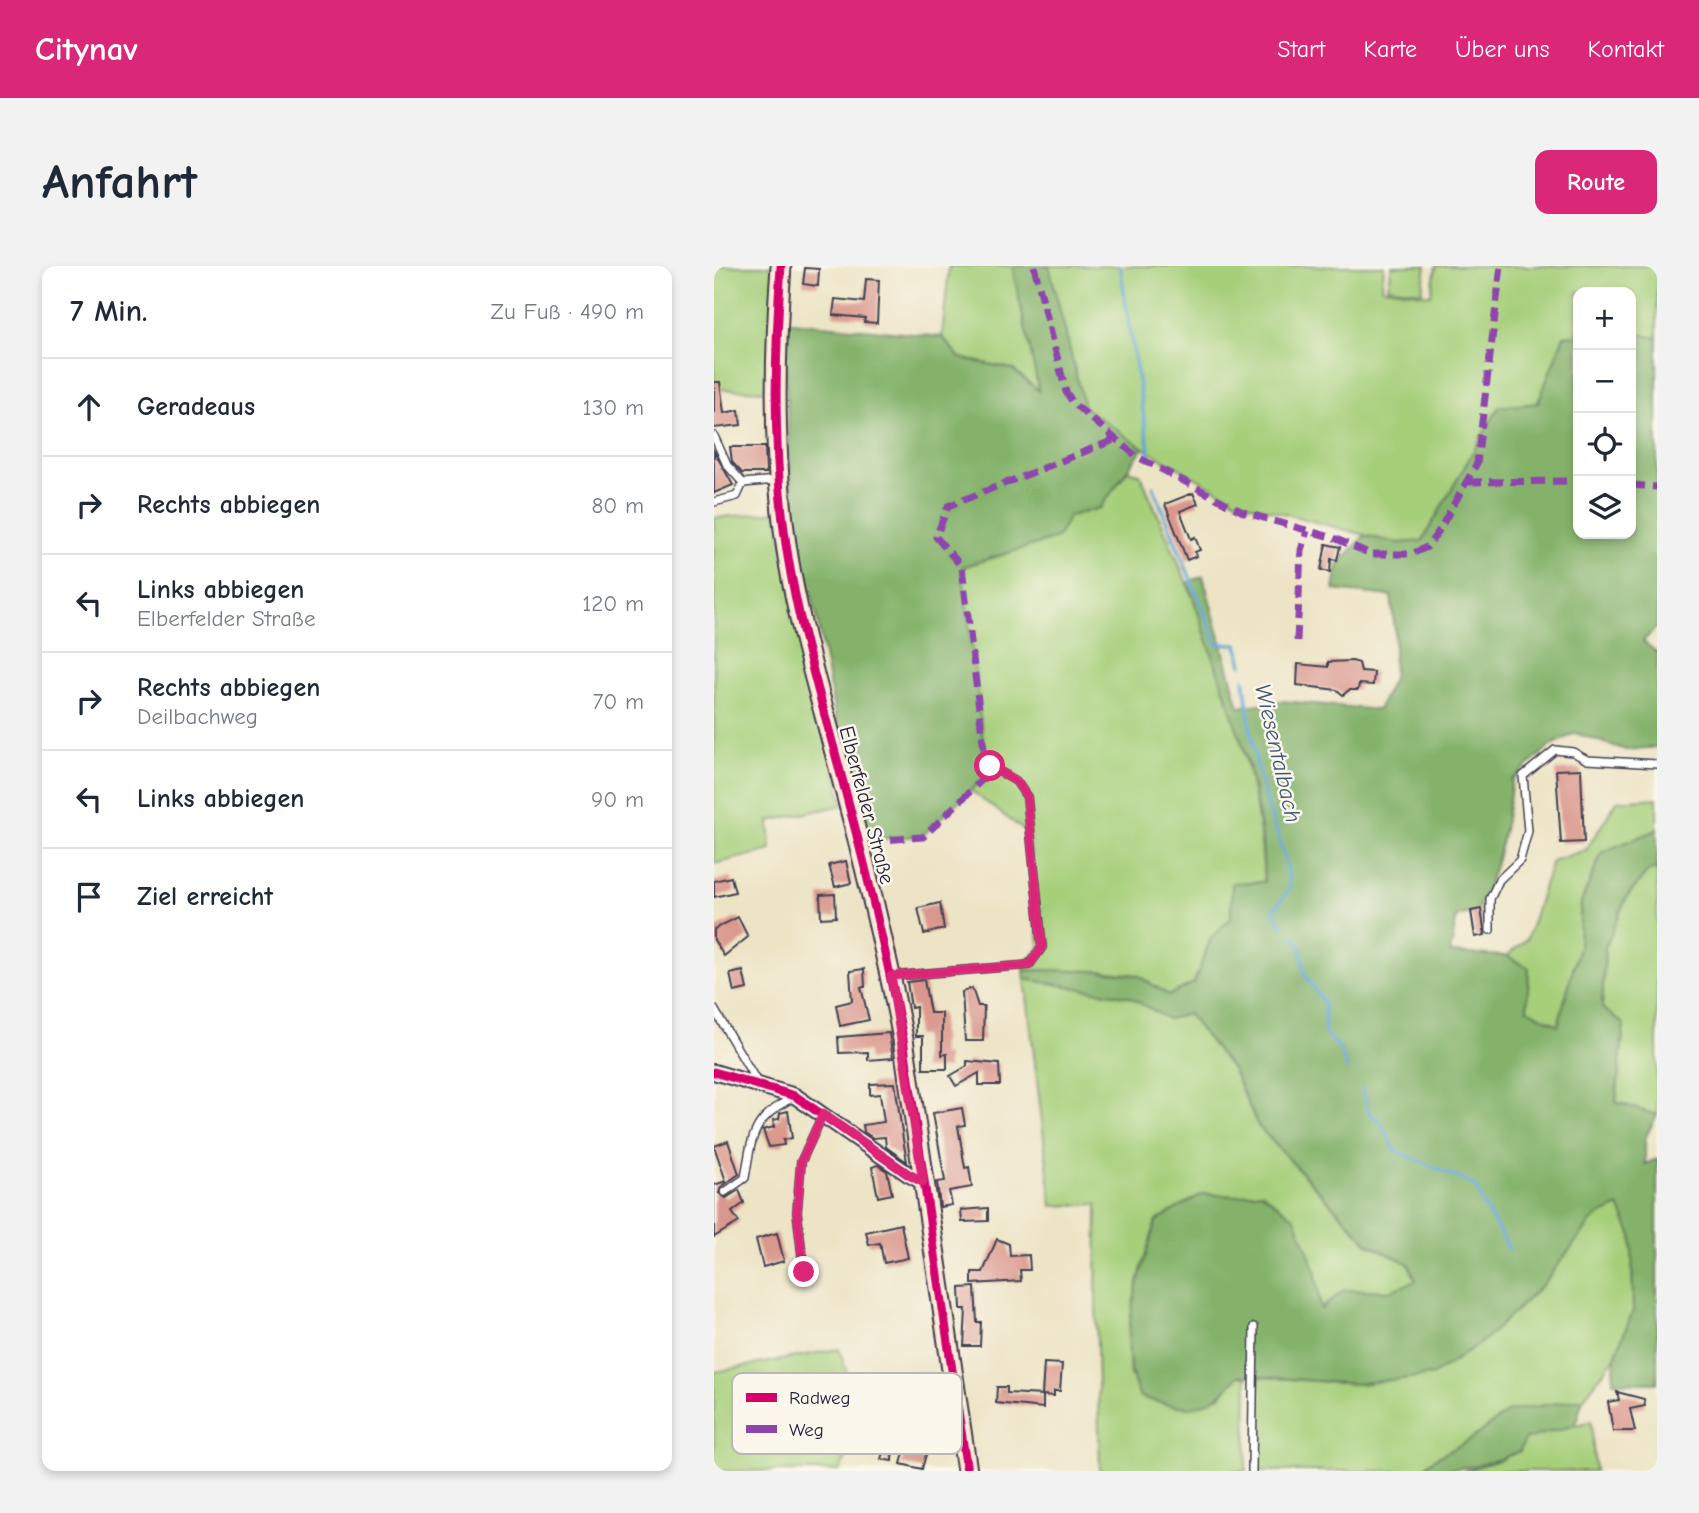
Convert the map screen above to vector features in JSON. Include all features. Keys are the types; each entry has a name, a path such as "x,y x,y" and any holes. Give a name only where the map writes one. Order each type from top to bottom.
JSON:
{"main road":[{"name":"Elberfelder Straße","path":"780,266 778,428 782,520 801,614 891,976 951,1373"},
{"name":"Elberfelder Straße","path":"962,1439 967,1471"}],"street":[{"path":"714,1072 795,1096 923,1182"}],"lane":[{"path":"714,436 727,465 743,483"},
{"path":"743,483 780,479"},
{"path":"714,502 737,496 743,483"},
{"path":"1490,930 1490,900 1499,880 1520,860 1528,831 1522,776 1555,750 1573,752 1587,761 1657,764"},
{"path":"891,976 1029,965 1038,956 1042,947 1027,797 1016,781 990,766"},
{"path":"714,1009 758,1083"},
{"path":"725,1192 746,1178 751,1139 758,1123 769,1110 795,1096"},
{"path":"804,1272 797,1212 801,1162 823,1114"},
{"path":"1252,1471 1254,1327"}],"green space":[{"path":"714,266 776,266 770,391 714,389"},
{"path":"949,266 1012,266 1040,392 1012,369 960,358 942,337"},
{"path":"1012,266 1049,266 1084,407 1143,448 1100,508 1069,516 1057,538 962,567 987,775 922,836 869,840 836,721 817,617 793,520 783,321 942,337 960,358 1012,369 1039,391"},
{"path":"1049,266 1384,266 1382,288 1431,295 1436,266 1657,266 1657,338 1636,334 1636,287 1573,287 1573,335 1564,336 1538,403 1499,407 1422,541 1399,544 1237,501 1143,448 1084,408"},
{"path":"1392,266 1426,266 1422,292 1388,287"},
{"path":"1636,334 1657,338 1657,627 1643,641 1657,653 1657,747 1626,750 1575,733 1550,746 1512,780 1496,864 1476,912 1457,916 1450,953 1507,956 1529,968 1527,1009 1558,1025 1579,947 1581,903 1602,852 1657,830 1657,869 1649,870 1626,898 1605,948 1602,1008 1624,1024 1616,1102 1657,1115 1645,1138 1645,1164 1657,1159 1657,1383 1613,1382 1615,1357 1633,1311 1632,1236 1619,1206 1595,1217 1542,1285 1487,1338 1433,1375 1357,1384 1239,1375 1216,1397 1194,1406 1171,1405 1140,1397 1132,1376 1129,1332 1137,1287 1156,1221 1202,1194 1236,1196 1261,1192 1295,1218 1315,1270 1321,1309 1344,1290 1390,1291 1416,1281 1409,1264 1369,1244 1258,1126 1233,1070 1188,1014 1168,1019 1130,997 1025,979 1024,970 1099,971 1137,975 1169,995 1194,983 1211,938 1231,918 1232,883 1264,882 1262,833 1249,765 1188,582 1203,576 1239,707 1281,701 1378,710 1393,679 1395,631 1391,596 1334,590 1338,565 1364,536 1399,543 1422,541 1499,407 1538,403 1564,336 1573,335 1573,539 1636,539"},
{"path":"1128,470 1140,474 1221,673 1250,777 1264,882 1232,883 1231,918 1211,938 1194,983 1169,995 1137,975 1099,971 1024,970 1024,961 1032,957 1039,947 1029,834 970,790 987,775 962,567 1056,538 1069,516 1100,508"},
{"path":"776,512 843,805 769,821 771,850 714,864 714,518"},
{"path":"1657,798 1657,830 1602,852 1581,903 1579,947 1558,1026 1527,1010 1529,968 1507,956 1527,939 1552,861 1586,850 1617,801"},
{"path":"1657,869 1657,1115 1616,1102 1624,1025 1602,1008 1605,948 1626,898 1649,870"},
{"path":"1025,979 1130,997 1168,1019 1188,1014 1233,1070 1258,1126 1368,1244 1409,1264 1416,1282 1390,1291 1345,1290 1321,1309 1315,1270 1262,1192 1236,1196 1202,1194 1156,1221 1133,1317 1130,1376 1220,1397 1238,1375 1247,1377 1246,1471 1100,1471 1096,1305 1097,1204 1052,1206"},
{"path":"1620,1205 1632,1236 1633,1311 1615,1357 1583,1399 1509,1411 1470,1440 1434,1459 1421,1471 1258,1471 1259,1377 1357,1384 1433,1375 1487,1338 1542,1285 1595,1217"},
{"path":"839,1349 847,1373 732,1373 732,1454 848,1454 839,1471 714,1471 714,1372"},
{"path":"1583,1399 1575,1425 1525,1439 1520,1451 1471,1467 1421,1471 1434,1459 1470,1440 1509,1411"},
{"path":"1591,1421 1595,1471 1464,1471 1503,1459 1525,1439"}],"building":[{"path":"805,268 819,269 818,286 803,284"},
{"path":"866,279 879,280 877,323 864,322 865,318 833,315 835,299 864,302"},
{"path":"714,382 720,382 724,413 739,410 741,425 714,428"},
{"path":"730,447 765,447 766,473 742,473 732,462"},
{"path":"714,451 733,485 714,493"},
{"path":"1193,493 1198,504 1180,511 1191,539 1195,537 1200,550 1195,552 1197,556 1187,560 1165,504"},
{"path":"1326,544 1340,547 1337,560 1331,559 1330,572 1321,570"},
{"path":"1328,662 1359,663 1361,671 1374,672 1373,685 1359,684 1358,690 1349,690 1343,695 1337,690 1297,685 1298,664 1328,667"},
{"path":"1581,769 1584,842 1561,843 1556,770"},
{"path":"846,861 851,883 835,887 829,865"},
{"path":"731,877 735,892 714,897 714,881"},
{"path":"835,894 836,917 821,918 820,895"},
{"path":"940,903 944,929 924,934 918,908"},
{"path":"1481,909 1485,935 1475,937 1471,911"},
{"path":"738,917 748,937 724,956 714,940 714,929"},
{"path":"864,969 865,987 861,987 869,1020 840,1026 836,1005 852,1001 850,971"},
{"path":"743,971 747,989 734,992 730,974"},
{"path":"924,980 930,1013 942,1013 942,1055 947,1054 947,1069 923,1069 923,1036 916,1036 916,1007 911,1008 907,982"},
{"path":"972,988 978,1006 984,1006 983,1041 965,1041 962,992"},
{"path":"889,1033 893,1058 868,1060 868,1052 839,1053 838,1037"},
{"path":"967,1061 999,1064 1000,1085 979,1085 979,1073 956,1086 950,1076 967,1066"},
{"path":"895,1083 907,1162 886,1147 885,1137 873,1138 864,1132 863,1125 884,1122 880,1094 870,1095 870,1084"},
{"path":"962,1108 965,1125 958,1126 965,1168 969,1167 972,1187 949,1191 952,1205 940,1207 937,1182 945,1181 933,1113"},
{"path":"788,1111 792,1138 783,1140 784,1145 769,1147 763,1130 774,1127 773,1120 779,1119 780,1113"},
{"path":"728,1141 739,1174 721,1187 719,1193 726,1198 739,1190 744,1203 732,1212 739,1222 714,1237 714,1185 726,1181 714,1146"},
{"path":"877,1165 887,1171 892,1194 878,1197 872,1167"},
{"path":"988,1208 988,1221 962,1222 961,1210"},
{"path":"901,1224 908,1258 884,1263 880,1243 869,1245 866,1232"},
{"path":"777,1233 784,1261 763,1267 756,1239"},
{"path":"997,1239 1009,1244 1010,1256 1029,1255 1030,1270 1020,1270 1021,1281 972,1284 972,1272 983,1272"},
{"path":"975,1287 977,1322 981,1322 980,1346 964,1346 966,1309 961,1309 960,1288"},
{"path":"1044,1363 1062,1364 1060,1391 1054,1391 1054,1396 1042,1395"},
{"path":"997,1387 1007,1387 1007,1393 1043,1395 1043,1408 996,1403"},
{"path":"1617,1392 1644,1399 1645,1406 1630,1409 1635,1431 1613,1431 1608,1402 1619,1400"},
{"path":"883,1454 892,1454 892,1461 881,1459"},
{"path":"904,1454 926,1454 922,1469 901,1464"}],"waterway":[{"name":"Wiesentalbach","path":"1120,266 1150,456"},
{"name":"Wiesentalbach","path":"1153,486 1217,644 1237,644 1242,665"},
{"name":"Wiesentalbach","path":"1244,679 1257,765 1283,852 1290,888 1273,911 1283,926"},
{"name":"Wiesentalbach","path":"1293,936 1301,947 1305,975 1324,1003 1325,1033 1339,1047 1347,1069"},
{"name":"Wiesentalbach","path":"1363,1088 1368,1112 1379,1120 1395,1150 1476,1186 1510,1250"}],"marked path":[{"path":"1034,266 1066,392 1074,404 1136,456 1243,512 1334,538 1371,554 1411,554 1427,547 1477,463 1501,266"},
{"path":"870,841 923,837 987,775 962,567 936,537 948,506 1114,440"},
{"path":"1468,482 1573,481"},
{"path":"1636,485 1657,487"},
{"path":"1297,641 1301,550 1307,531"}],"cycle path":[{"path":"781,266 776,426 787,551 806,641 889,969 903,1039 952,1373"},
{"path":"714,1072 795,1096 923,1182"},
{"path":"962,1437 967,1471"}],"route":[{"path":"804,1272 797,1212 801,1162 823,1114 923,1182 903,1039 891,976 1029,965 1042,947 1027,797 1016,781 990,766"}]}
